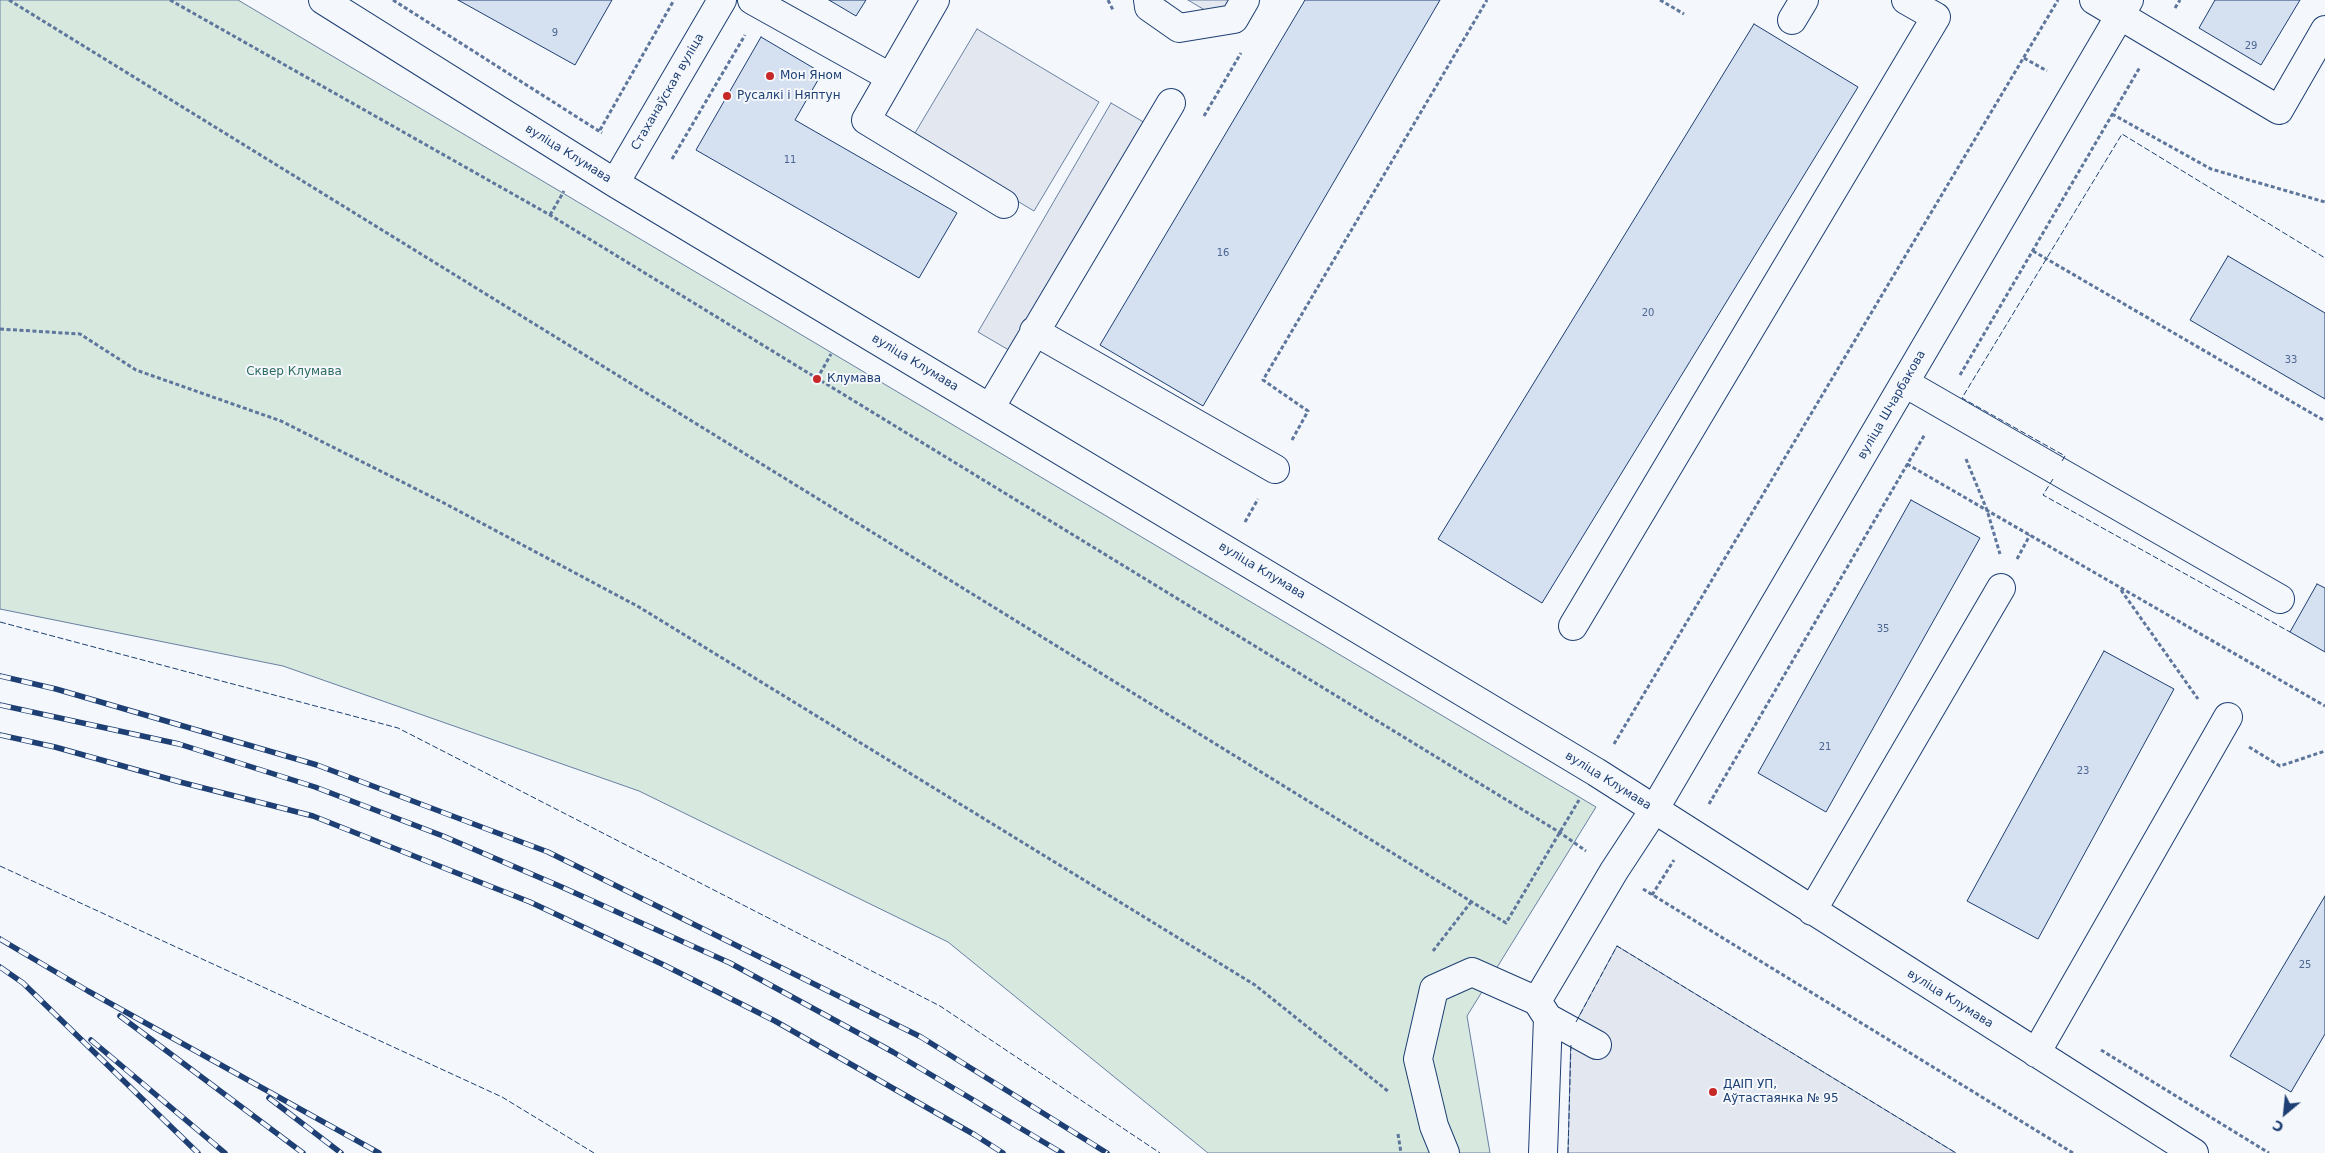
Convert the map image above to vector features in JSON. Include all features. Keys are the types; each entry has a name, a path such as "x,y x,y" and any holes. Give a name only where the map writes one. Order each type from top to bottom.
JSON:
{"street":[{"name":"вуліца Клумава","path":"323,0 580,162 1596,772 1812,912 2194,1153"},
{"name":"Стаханаўская вуліца","path":"615,183 722,0"},
{"path":"935,0 866,120 1004,204"},
{"path":"1148,0 1149,7 1179,28 1234,19 1245,0"},
{"path":"1573,626 1936,17 1906,0"},
{"path":"2094,0 2125,8 2157,39 2279,110 2325,30"},
{"path":"757,3 890,77"},
{"name":"вуліца Шчарбакова","path":"1542,1010 1614,871 1654,810 2125,8"},
{"path":"990,408 1171,102"},
{"path":"1034,331 1275,470"},
{"path":"1905,383 2280,599"},
{"path":"1812,912 2002,588"},
{"path":"2036,1052 2230,730"},
{"path":"1445,1153 1434,1126 1418,1059 1434,989 1472,972 1542,1010 1597,1045"},
{"path":"1542,1010 1543,1153"}],"path":[{"path":"9,0 1506,923 2058,0"},
{"path":"170,0 550,216 1559,832 1652,895 2073,1153"},
{"path":"550,216 674,0"},
{"path":"1244,524 1308,411 1263,380 1487,0"},
{"path":"1660,0 1684,14"},
{"path":"1652,895 1691,833 2180,0"},
{"path":"647,202 757,3"},
{"path":"2112,114 2211,169 2325,202"},
{"path":"2033,250 2325,421"},
{"path":"0,329 80,334 136,370 281,421 442,502 638,607 1255,986 1392,1094"},
{"path":"1965,457 1987,510 2002,561"},
{"path":"1908,464 2325,706"},
{"path":"2120,587 2179,674 2230,730 2280,766 2325,751"},
{"path":"1397,1124 1402,1153"}],"green space":[{"name":"Сквер Клумава","path":"0,0 238,0 1596,807 1467,1016 1490,1153 1208,1153 948,942 639,791 283,666 0,609"}],"shaded area":[{"path":"1188,0 1229,0 1218,18"},
{"path":"977,29 1099,102 1034,211 912,138"},
{"path":"1111,103 1152,127 1019,356 978,332"},
{"name":"ДАІП УП, Аўтастаянка № 95","path":"1617,946 1956,1153 1568,1153 1571,1031"}],"building":[{"path":"458,0 612,0 575,65"},
{"path":"829,0 866,0 856,16"},
{"path":"1305,0 1440,0 1203,406 1100,345"},
{"path":"2215,0 2300,0 2261,65 2199,28"},
{"path":"1754,24 1858,87 1542,603 1438,539"},
{"path":"761,37 822,73 795,120 957,213 919,278 696,150"},
{"path":"2228,256 2325,313 2325,399 2190,320"},
{"path":"1911,500 1980,538 1826,812 1758,773"},
{"path":"2317,584 2325,588 2325,652 2290,632"},
{"path":"2104,651 2174,689 2038,939 1967,901"},
{"path":"2325,896 2325,1034 2291,1092 2230,1056"}],"railway":[{"path":"0,676 56,689 317,765 548,852 921,1037 1107,1153"},
{"path":"0,705 179,744 315,787 443,836 730,963 893,1052 1062,1153"},
{"path":"0,735 55,747 180,782 313,816 530,902 664,965 775,1021 975,1135 1003,1153"},
{"path":"0,939 88,991 379,1153"},
{"path":"0,967 23,983 198,1153"},
{"path":"120,1016 303,1153"},
{"path":"91,1040 225,1153"},
{"path":"269,1098 341,1153"}],"fence":[{"path":"2062,461 2065,456 1962,398 2122,134 2325,258"},
{"path":"2053,479 2043,495 2290,632"},
{"path":"0,622 398,728 940,1006 1160,1153"},
{"path":"0,866 502,1097 594,1153"},
{"path":"1576,1022 1617,946 1956,1153"},
{"path":"1568,1153 1571,1043"}],"place":[{"name":"Мон Яном","path":"770,76"},
{"name":"Русалкі і Няптун","path":"727,96"},
{"name":"Клумава","path":"817,379"},
{"name":"ДАІП УП, Аўтастаянка № 95","path":"1713,1092"}]}
